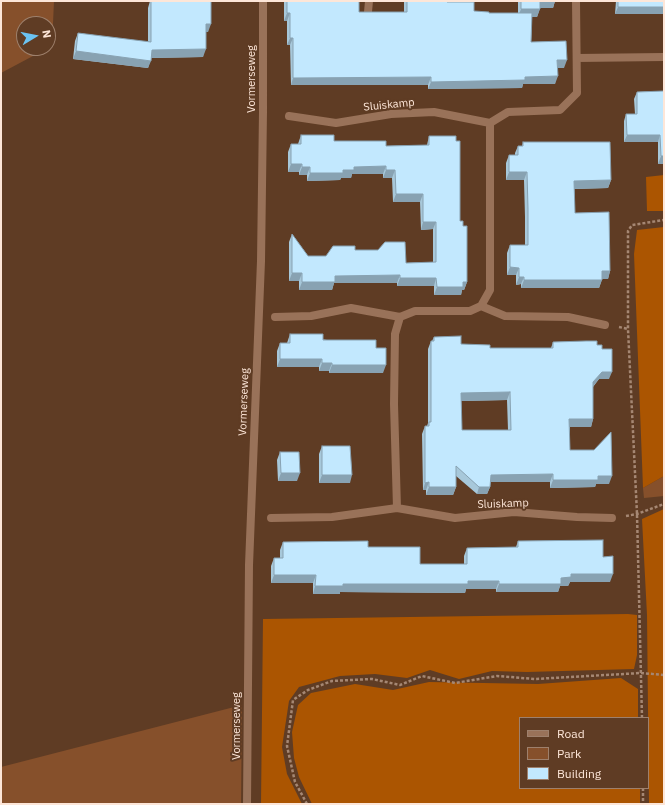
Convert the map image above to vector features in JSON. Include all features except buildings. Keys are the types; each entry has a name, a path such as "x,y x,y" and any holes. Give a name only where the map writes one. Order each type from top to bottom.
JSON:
{"street":[{"name":"Vormerseweg","path":"247,804 249,565 261,254 263,111 262,1"},
{"path":"368,12 369,1"},
{"path":"275,317 311,316 351,308 400,317 415,311 470,312 481,306 490,290 490,123 508,112 560,110 577,94 576,1"},
{"path":"577,58 664,57"},
{"name":"Sluiskamp","path":"289,116 336,124 391,114 434,112 490,123"},
{"path":"481,306 505,316 568,317 605,325"},
{"path":"397,508 394,404 395,334 400,317"},
{"name":"Sluiskamp","path":"271,518 332,517 397,508 454,518 514,512 612,518"}],"path":[{"path":"642,717 637,514 628,329 628,231 632,225 664,220"},
{"path":"637,514 664,504"},
{"path":"307,804 295,782 287,746 293,700 308,690 332,681 372,678 400,685 422,676 455,683 497,676 535,679 641,673 664,675"},
{"path":"643,789 643,804"}],"green space":[{"path":"1,1 54,1 53,16 16,16 16,56 33,56 1,73"},
{"path":"664,476 664,496 644,498 643,488"},
{"path":"242,705 241,804 1,804 1,767"}],"shaded area":[{"path":"664,175 664,211 647,211 646,177"},
{"path":"664,227 664,476 643,488 634,254 637,230"},
{"path":"664,509 664,804 649,804 647,615 642,519"},
{"path":"637,615 637,655 634,669 527,672 492,671 459,679 430,670 407,678 375,674 340,676 299,687 289,701 282,747 287,774 302,804 261,804 263,619"},
{"path":"621,678 638,689 638,717 519,717 519,789 640,789 640,804 312,804 299,777 294,758 292,732 298,705 311,693 355,684 393,690 429,682 538,684"}]}
